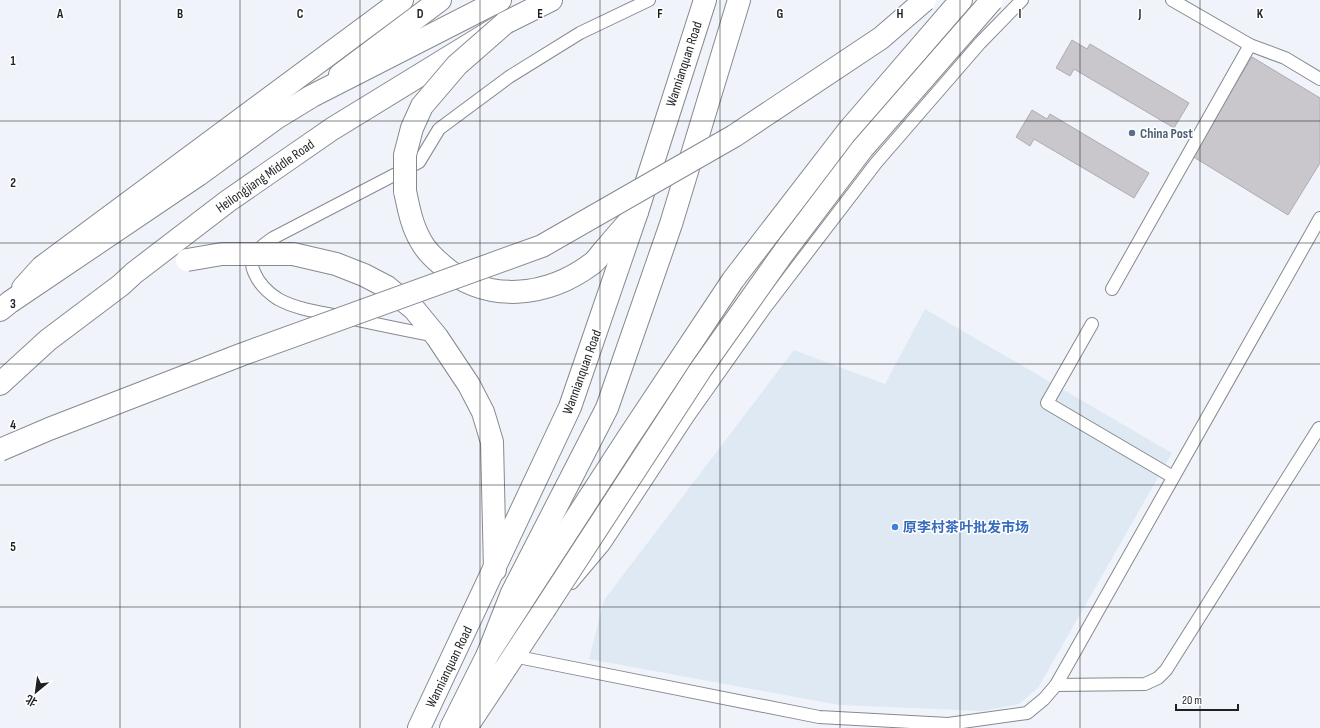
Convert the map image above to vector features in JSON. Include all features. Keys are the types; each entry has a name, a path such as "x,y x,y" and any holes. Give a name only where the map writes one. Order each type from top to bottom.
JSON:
{"main road":[{"path":"5,306 42,267 402,0"},
{"path":"312,96 440,0"},
{"path":"5,306 198,175 276,118 312,96 500,0"},
{"name":"Heilongjiang Middle Road","path":"0,384 48,340 228,201 332,129 505,23 551,0"},
{"name":"Wannianquan Road","path":"419,728 495,570 570,407 637,212 705,0"},
{"path":"488,654 512,592 608,408 671,224 739,0"},
{"path":"0,450 49,429 243,354 542,246 734,136 881,38 925,0"},
{"path":"488,654 733,280 848,131 961,0"},
{"path":"466,728 701,369 784,252 862,149 992,0"},
{"path":"505,23 457,65 422,106 412,128 405,155 405,191 411,219 423,244 434,258 462,280 477,287 496,292 516,292 536,289 576,274 594,262 637,212"},
{"path":"134,273 187,260 222,254 293,254 336,264 364,275 387,287 414,309 437,336 469,385 483,412 492,442 495,570"},
{"name":"Wannianquan Road","path":"451,728 488,654"}],"lane":[{"path":"437,336 301,308 279,300 266,291 256,278 252,269 252,259 259,250 273,238 419,162 439,129 509,77 580,33 649,0"},
{"path":"544,610 573,583 604,545 688,417 761,314 876,163 980,43 1022,0"},
{"path":"1172,0 1250,45 1285,58 1320,79"},
{"path":"1112,289 1250,45"},
{"path":"514,656 819,717 948,724 1027,713 1044,699 1056,685 1320,218"},
{"path":"1092,324 1047,403 1173,477"},
{"path":"1056,685 1145,684 1158,678 1166,670 1319,428"}],"shaded area":[{"name":"原李村茶叶批发市场","path":"925,309 1172,453 1038,688 1019,704 983,711 839,705 589,659 604,600 794,350 885,384"}],"building":[{"path":"1072,40 1087,49 1090,44 1189,103 1174,128 1074,69 1070,76 1056,68"},
{"path":"1252,57 1320,98 1320,163 1288,215 1192,156"},
{"path":"1032,110 1047,119 1050,114 1149,173 1134,198 1034,139 1030,146 1016,137"}],"place":[{"name":"China Post","path":"1132,133"},
{"name":"原李村茶叶批发市场","path":"895,527"}]}
